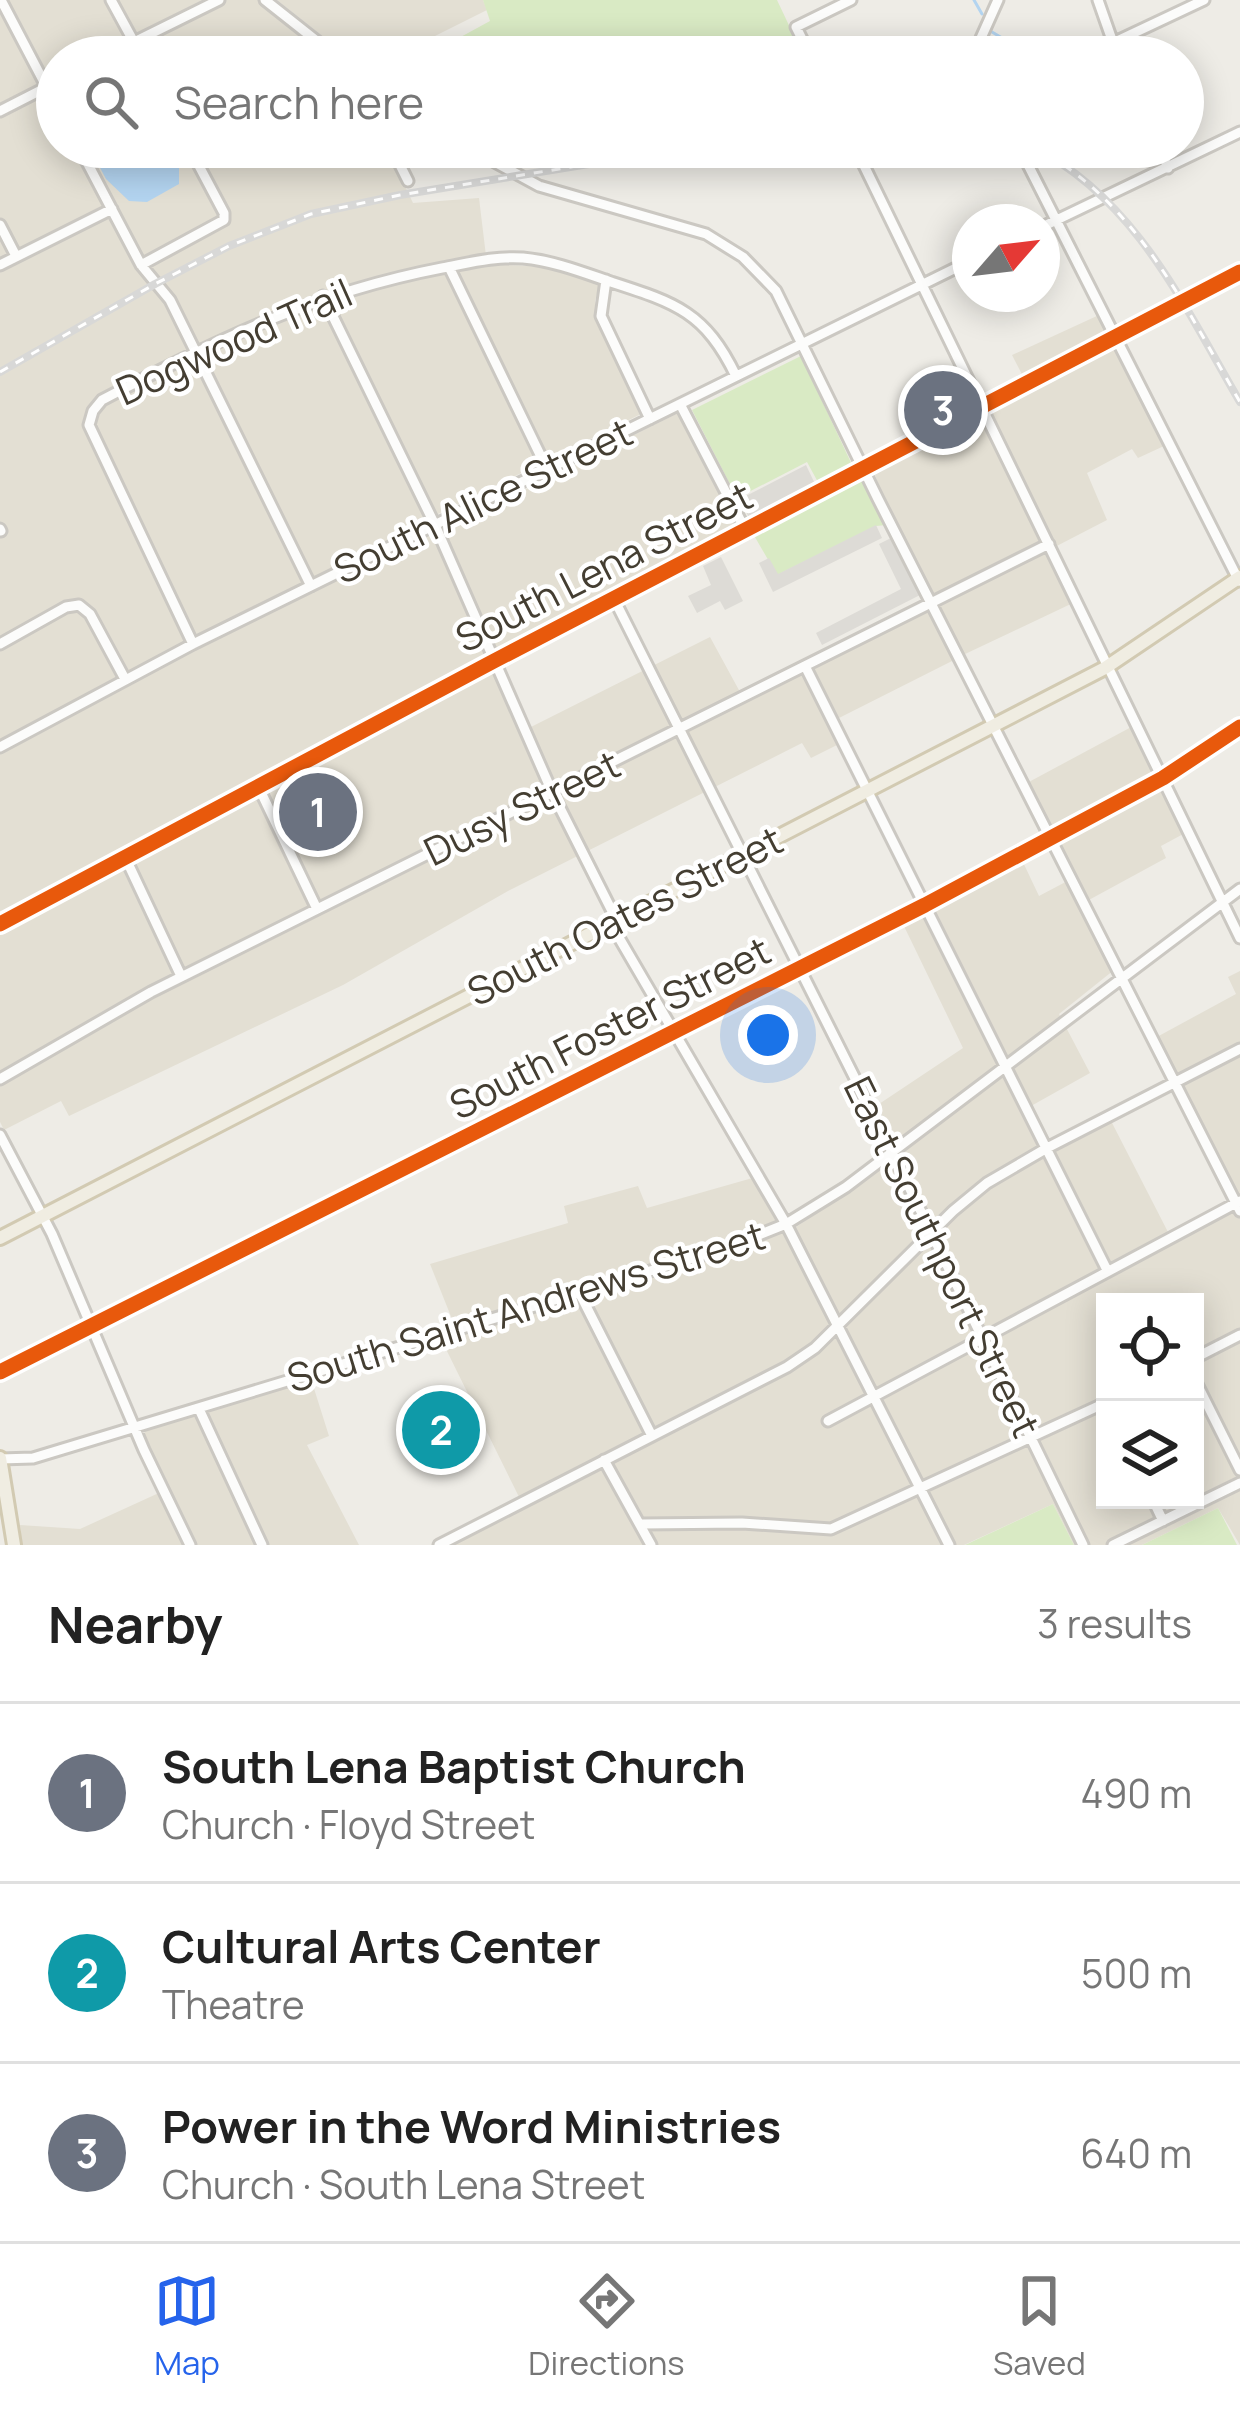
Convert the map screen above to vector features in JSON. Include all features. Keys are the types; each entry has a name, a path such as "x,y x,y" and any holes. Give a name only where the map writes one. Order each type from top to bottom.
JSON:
{"main road":[{"name":"South Oates Street","path":"0,1238 1109,666 1239,579"},
{"path":"0,1459 14,1545"}],"street":[{"path":"2,0 36,67"},
{"path":"111,0 131,36"},
{"path":"146,36 219,0"},
{"path":"266,0 311,36"},
{"path":"800,36 796,27 833,4 851,0"},
{"path":"982,36 998,0"},
{"path":"1098,0 1110,36"},
{"path":"1127,36 1204,0"},
{"path":"0,111 36,92"},
{"path":"1204,150 1240,132"},
{"path":"90,168 142,265 167,296 310,586"},
{"path":"142,265 224,220 200,168"},
{"path":"401,168 407,181"},
{"path":"506,168 539,186 681,225 718,240 766,278 785,304 863,471 1238,1205 828,1420"},
{"path":"865,168 1240,938"},
{"path":"1030,168 1048,204"},
{"path":"1060,219 1168,168"},
{"path":"0,265 112,209"},
{"path":"0,225 16,256"},
{"path":"1060,229 1239,579"},
{"name":"Dogwood Trail","path":"193,644 89,425 102,400 196,353 323,296 506,257 526,258 664,299 699,320 722,346 736,376"},
{"path":"449,267 547,469"},
{"name":"South Alice Street","path":"1,744 193,644 952,270"},
{"name":"South Lena Street","path":"0,924 1240,272"},
{"path":"606,280 601,316 650,419"},
{"path":"323,296 435,525 614,922 786,1225 949,1545"},
{"path":"680,404 746,531"},
{"name":"Dusy Street","path":"0,1079 182,976 1049,544"},
{"name":"East Southport Street","path":"614,599 892,1152 1082,1545"},
{"path":"0,644 66,607 80,605 90,614 125,679"},
{"path":"805,666 1107,1270"},
{"name":"South Foster Street","path":"0,1372 925,905 1163,778 1240,727"},
{"path":"258,786 317,909"},
{"path":"125,857 182,976"},
{"name":"South Saint Andrews Street","path":"0,1459 33,1458 134,1428 726,1248 786,1225 833,1196 1240,889"},
{"path":"439,1545 787,1367 838,1327 987,1183 1240,1049"},
{"path":"0,1135 52,1234 134,1428 189,1542 175,1545"},
{"path":"579,1292 652,1436"},
{"path":"1204,1353 1240,1335"},
{"path":"1204,1398 1240,1470"},
{"path":"199,1408 262,1545"},
{"path":"641,1524 742,1523 825,1535 918,1486 1096,1408"},
{"path":"604,1460 651,1545"},
{"path":"1113,1545 1240,1483"},
{"path":"1157,1509 1163,1521"}],"shaded area":[{"path":"0,0 258,0 303,36 36,36 36,168 396,168 413,203 479,198 487,264 551,267 600,283 595,301 598,320 643,413 428,519 521,732 710,637 746,703 929,610 958,658 837,719 847,740 811,758 802,743 508,891 343,985 69,1116 61,1101 4,1130 0,1122"},
{"path":"277,0 483,0 487,10 435,36 322,36"},
{"path":"1099,315 1164,446 1138,458 1132,449 1087,473 1107,520 1049,550 1075,602 963,655 873,470 1029,388 1012,355"},
{"path":"678,413 738,531 496,654 442,531"},
{"path":"806,465 816,486 750,520 740,499"},
{"path":"876,525 882,538 773,592 759,563 769,558 778,574"},
{"path":"891,538 920,595 822,645 816,633 901,589 879,544"},
{"path":"721,557 743,601 725,610 720,601 697,613 688,596 711,585 703,566"},
{"path":"1135,725 1187,832 1161,846 1166,858 1087,901 1119,966 1059,1014 1090,1073 1031,1106 1052,1150 1110,1119 1169,1234 1232,1202 1155,1038 1236,994 1228,977 1240,971 1240,1545 1218,1508 1142,1545 1074,1545 1053,1504 964,1545 446,1545 523,1505 441,1339 458,1334 430,1264 568,1223 564,1206 638,1186 647,1208 756,1177 787,1233 899,1154 873,1108 963,1048 902,922 1021,858 1039,896 1075,877 1027,783"},
{"path":"311,1379 329,1436 307,1445 359,1545 195,1545 143,1437 145,1431"},
{"path":"161,1492 187,1545 22,1545 20,1525 80,1529"}],"green space":[{"path":"483,0 777,0 794,36 462,36 490,21"},
{"path":"801,356 853,467 819,484 807,462 737,498 692,410"},
{"path":"860,477 887,525 876,526 777,575 752,532"},
{"path":"1053,1504 1074,1545 965,1545"},
{"path":"1218,1508 1237,1545 1142,1545"}],"water":[{"path":"100,168 179,168 179,184 147,202 129,201"}],"waterway":[{"path":"974,0 982,14"},
{"path":"992,32 999,36"}],"railway":[{"path":"0,372 229,246 311,214 565,168"},
{"path":"1067,168 1101,195 1154,258 1240,402"}],"cycle path":[{"path":"0,924 1240,272"},
{"path":"0,1372 925,905 1163,778 1240,727"}],"place":[{"name":"Power in the Word Ministries","path":"943,410"},
{"name":"South Lena Baptist Church","path":"318,812"},
{"name":"Cultural Arts Center","path":"441,1430"}]}
